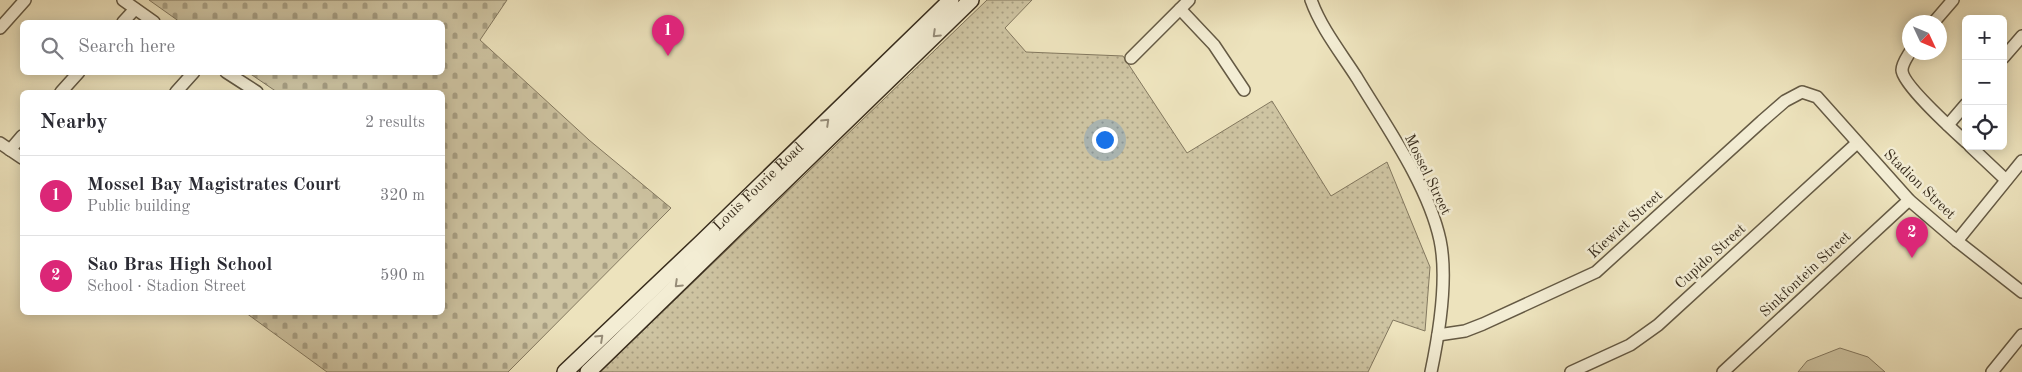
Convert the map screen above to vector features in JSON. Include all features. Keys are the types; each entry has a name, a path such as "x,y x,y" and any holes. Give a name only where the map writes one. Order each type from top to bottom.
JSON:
{"main road":[{"name":"Louis Fourie Road","path":"565,372 951,0"},
{"name":"Louis Fourie Road","path":"588,372 971,0"}],"street":[{"path":"0,28 25,0"},
{"path":"123,0 151,20"},
{"path":"1131,58 1189,0"},
{"name":"Mossel Street","path":"1304,0 1313,5 1412,170 1435,224 1440,242 1442,286 1438,335 1431,372"},
{"path":"1940,15 1953,0"},
{"path":"125,20 135,9"},
{"path":"1180,9 1214,45 1244,90"},
{"path":"2007,53 2022,36"},
{"path":"1906,60 1902,69 1908,83 1962,138"},
{"path":"63,90 76,75"},
{"path":"178,90 191,75"},
{"path":"231,75 254,90"},
{"name":"Kiewiet Street","path":"1438,335 1465,331 1483,324 1596,272 1784,101 1796,94 1805,92"},
{"name":"Stadion Street","path":"1805,92 1817,97 1909,200 1957,242 2022,292"},
{"path":"1948,126 1965,105"},
{"path":"10,150 20,138"},
{"path":"0,143 20,157"},
{"name":"Cupido Street","path":"1571,372 1630,345 1658,325 1857,143"},
{"path":"1974,150 2006,180"},
{"path":"1957,242 2022,161"},
{"name":"Sinkfontein Street","path":"1723,372 1909,200"},
{"path":"1992,372 2022,335"}],"green space":[{"path":"149,0 507,0 480,40 589,140 671,208 508,372 327,372 249,315 445,315 445,90 274,90 252,75 445,75 445,20 177,20"},
{"path":"987,0 1032,0 1005,28 1026,52 1123,56 1187,153 1272,101 1331,196 1387,162 1430,267 1425,331 1393,320 1368,372 600,372"},
{"path":"1840,348 1868,357 1885,372 1798,372 1807,361"}],"place":[{"name":"Mossel Bay Magistrates Court","path":"668,56"},
{"name":"Sao Bras High School","path":"1912,258"}]}
